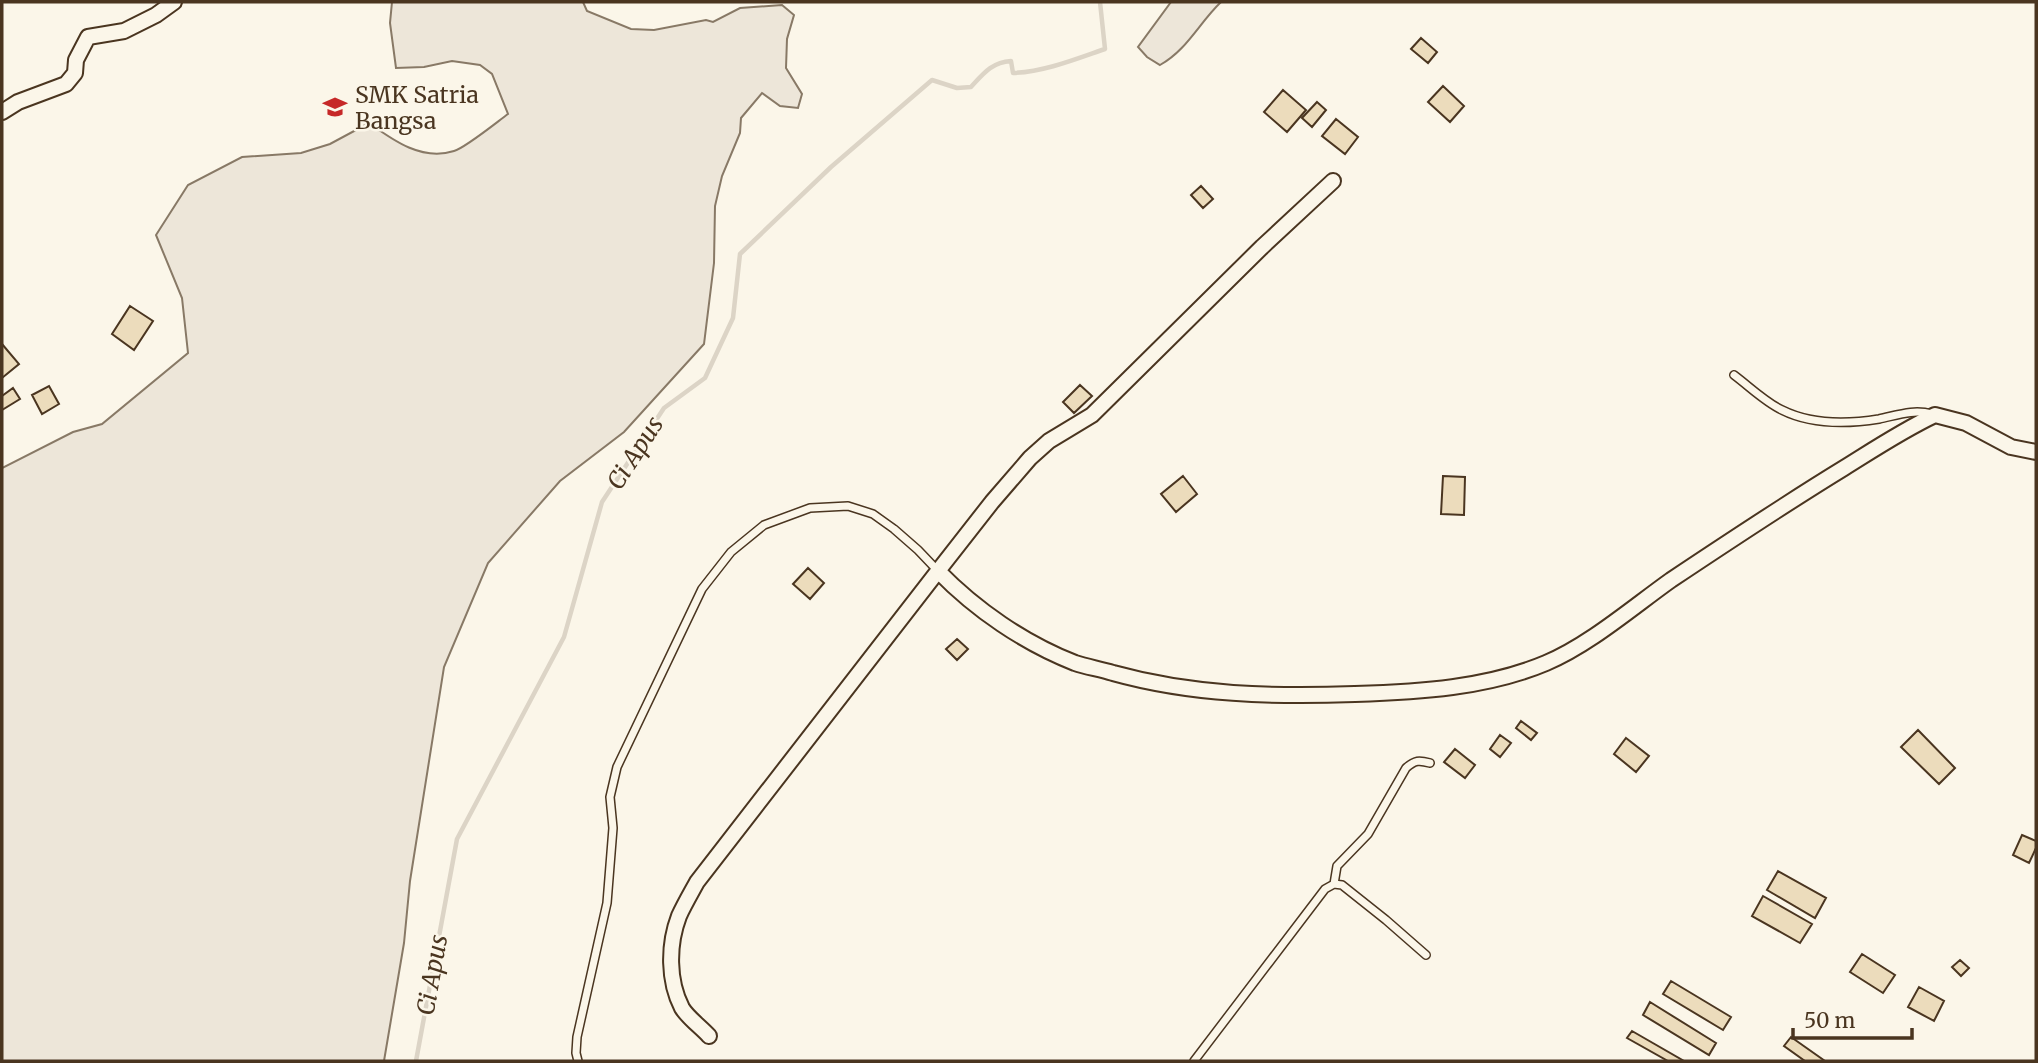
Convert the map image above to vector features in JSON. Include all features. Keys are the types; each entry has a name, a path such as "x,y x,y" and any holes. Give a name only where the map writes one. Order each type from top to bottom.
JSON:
{"street":[{"path":"2,112 18,102 66,84 75,73 76,60 88,37 124,31 156,15 174,2"},
{"path":"709,1036 683,1011 674,989 671,971 678,917 697,882 992,502 1030,458 1049,441 1092,415 1262,247 1333,181"},
{"path":"938,571 976,607 1021,636 1075,663 1152,684 1264,695 1430,690 1489,681 1546,663 1590,638 1785,505 1935,415 1966,423 2011,447 2036,452"}],"lane":[{"path":"1734,375 1767,401 1801,417 1849,423 1910,411 1935,415"},
{"path":"578,1061 577,1037 607,903 613,828 610,797 617,767 702,589 731,552 764,525 810,508 848,506 873,514 918,550 938,571"},
{"path":"1334,884 1337,866 1368,834 1406,768 1418,760 1430,763"},
{"path":"1194,1061 1325,889 1334,884 1342,886 1426,955"}],"shaded area":[{"path":"392,2 583,2 587,11 631,29 654,30 706,20 713,22 740,8 782,5 794,15 787,39 786,68 802,94 798,108 780,106 762,93 741,118 740,133 722,176 715,206 714,263 704,344 624,432 560,481 488,563 444,667 384,1061 2,1061 2,468 73,432 102,424 188,353 182,298 156,235 188,185 242,157 301,153 330,144 369,123 409,148 431,153 454,151 508,114 492,74 480,65 452,61 424,67 396,68 390,23"},
{"path":"1171,2 1221,2 1178,52 1160,65 1138,47"}],"building":[{"path":"1421,38 1437,52 1428,63 1411,49"},
{"path":"1443,86 1464,106 1450,122 1428,102"},
{"path":"1283,90 1306,110 1287,132 1264,112"},
{"path":"1317,102 1326,110 1312,127 1302,118"},
{"path":"1336,119 1358,137 1345,154 1322,136"},
{"path":"1201,186 1213,199 1203,208 1191,195"},
{"path":"130,306 153,321 134,350 112,334"},
{"path":"2,344 19,364 2,378"},
{"path":"1080,385 1092,396 1074,413 1063,402"},
{"path":"49,386 59,404 42,414 32,395"},
{"path":"13,388 20,399 2,410 2,396"},
{"path":"1183,476 1197,494 1176,512 1161,494"},
{"path":"1443,476 1465,477 1464,515 1441,514"},
{"path":"808,568 824,583 810,599 793,584"},
{"path":"957,639 968,649 957,660 946,649"},
{"path":"1521,721 1537,733 1531,740 1516,728"},
{"path":"1918,730 1955,768 1939,784 1901,747"},
{"path":"1500,735 1511,743 1500,757 1490,749"},
{"path":"1626,738 1649,756 1636,772 1614,754"},
{"path":"1455,749 1475,765 1465,778 1444,762"},
{"path":"2022,835 2036,841 2036,848 2029,863 2013,855"},
{"path":"1778,871 1826,898 1815,918 1767,890"},
{"path":"1763,896 1812,924 1800,943 1752,916"},
{"path":"1862,954 1895,975 1883,993 1850,972"},
{"path":"1960,960 1969,968 1961,976 1952,967"},
{"path":"1671,981 1731,1017 1723,1030 1663,994"},
{"path":"1919,987 1944,1001 1934,1021 1908,1007"},
{"path":"1650,1002 1716,1043 1709,1055 1643,1015"},
{"path":"1632,1031 1684,1061 1668,1061 1627,1038"},
{"path":"1791,1037 1825,1061 1805,1061 1784,1046"}],"waterway":[{"name":"Ci Apus","path":"416,1061 457,839 564,637 602,502 664,408 705,378 733,318 740,254 831,167 932,80 957,88 971,87 988,70 1004,62 1011,61 1013,73 1025,72 1105,49 1100,2"}],"place":[{"name":"SMK Satria Bangsa","path":"335,107"}]}
